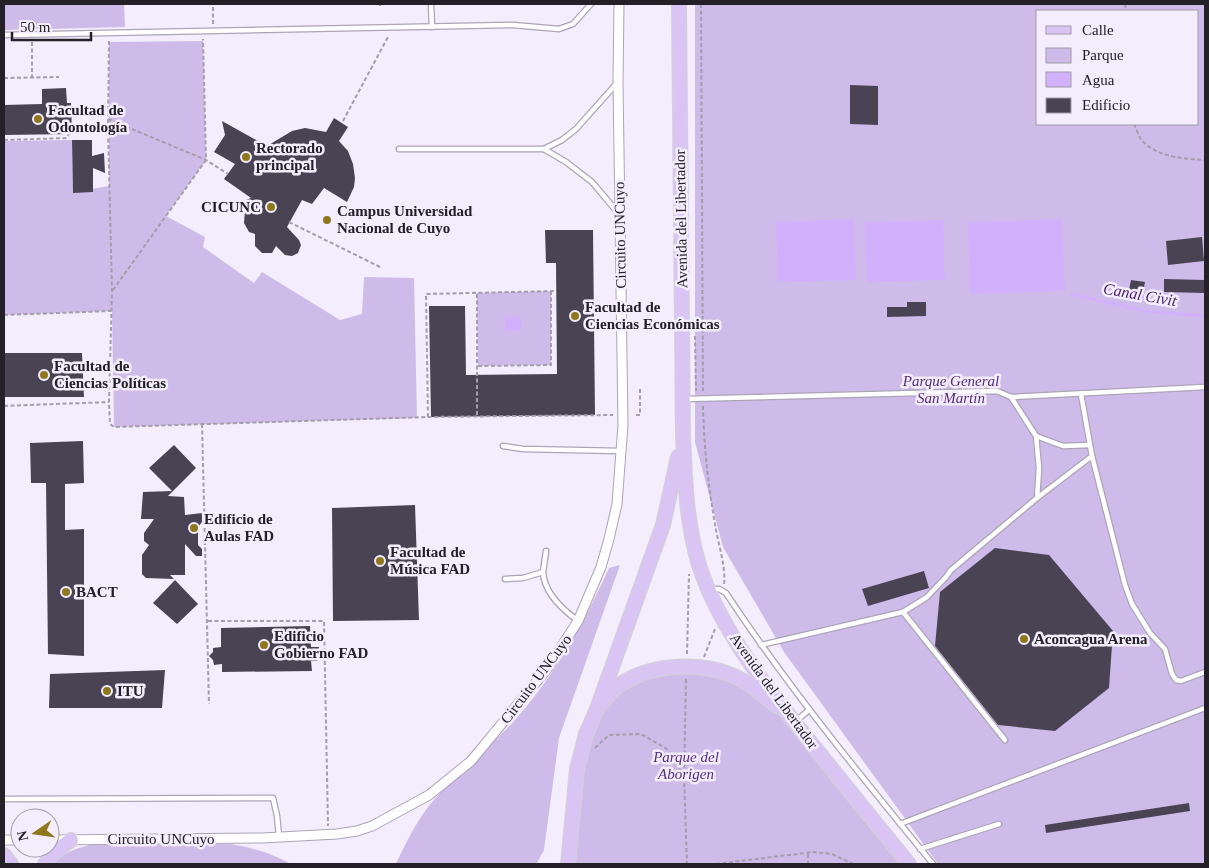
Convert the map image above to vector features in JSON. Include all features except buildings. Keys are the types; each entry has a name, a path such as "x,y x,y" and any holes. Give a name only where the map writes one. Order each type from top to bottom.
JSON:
{"main road":[{"name":"Avenida del Libertador","path":"679,4 683,434 686,504 690,531 699,565 726,622 749,661 792,720 909,864"},
{"name":"Avenida del Libertador","path":"567,862 578,769 586,734 597,709 663,524 671,495 683,434"},
{"path":"597,709 618,686 644,674 657,670 687,667 708,668 730,674 768,699 792,720"},
{"path":"45,864 54,852 71,840"},
{"path":"4,855 11,864"}],"street":[{"name":"Circuito UNCuyo","path":"60,840 279,838 357,831 372,826 430,795 471,761 547,669 578,621 600,567 617,504 623,425 618,82 619,4"}],"lane":[{"path":"431,4 432,27"},
{"path":"4,35 513,25 559,28 573,24 591,4"},
{"path":"399,149 544,149 562,140 576,129 618,82"},
{"path":"544,149 566,162 592,182 620,215"},
{"path":"683,399 997,390 1011,397 1205,387"},
{"path":"1081,394 1092,456 1125,585 1132,604 1150,633 1165,649 1172,674 1176,680 1181,681 1205,672"},
{"path":"1011,397 1036,436 1039,468 1036,498"},
{"path":"1036,436 1063,446 1090,445"},
{"path":"503,446 523,449 622,451"},
{"path":"761,645 904,612 926,596 951,570 1036,498 1092,456"},
{"path":"546,551 544,578 552,596 560,607 578,621"},
{"path":"505,579 523,578 544,572"},
{"path":"709,589 723,590 761,645 810,710 933,864"},
{"path":"904,612 1005,740"},
{"path":"900,824 1205,708"},
{"path":"792,720 810,710"},
{"path":"4,799 274,798 279,838"},
{"path":"920,849 999,824"}],"path":[{"path":"213,4 213,32"},
{"path":"701,4 704,448 714,524 725,576 723,590"},
{"path":"343,121 394,28"},
{"path":"31,33 32,77"},
{"path":"112,291 206,160 203,41"},
{"path":"109,42 108,127 112,291 110,424 114,426 428,417 613,415"},
{"path":"4,78 60,77"},
{"path":"108,119 206,160 228,174"},
{"path":"1134,125 1140,138 1154,150 1184,159 1205,160"},
{"path":"4,140 67,138 70,129 108,127"},
{"path":"290,222 380,267"},
{"path":"478,366 551,365 551,291"},
{"path":"428,417 426,294 556,291"},
{"path":"477,293 477,416"},
{"path":"4,315 112,311"},
{"path":"636,415 640,415 640,390"},
{"path":"4,406 109,402"},
{"path":"202,424 209,704"},
{"path":"687,864 684,776 690,568"},
{"path":"208,621 324,621 328,834"},
{"path":"704,659 715,629 726,622"},
{"path":"592,750 609,735 641,734 667,748 684,776"},
{"path":"716,864 808,853 832,854 853,864"},
{"path":"808,853 808,864"}],"green space":[{"path":"4,4 124,4 125,27 4,30"},
{"name":"Parque General San Martín","path":"695,4 1205,4 1205,864 938,864 784,652 723,547 695,442"},
{"path":"203,41 206,160 166,216 205,237 203,247 254,283 262,272 340,320 362,314 364,277 414,278 417,418 114,427 112,311 4,315 4,141 72,140 73,192 109,186 109,42"},
{"path":"551,291 551,365 478,366 477,293"},
{"path":"620,565 559,738 544,850 537,863 396,864 425,811 456,776 513,722 542,687 567,649 609,568"},
{"name":"Parque del Aborigen","path":"708,668 768,699 909,864 568,864 577,769 597,709 630,680"},
{"path":"231,844 262,851 291,864 51,864 69,852 90,845"}],"water":[{"path":"854,219 856,280 778,282 776,222"},
{"path":"1062,219 1065,291 970,294 968,222"},
{"path":"943,220 945,280 867,282 865,222"},
{"path":"521,316 521,331 505,331 505,317"}],"waterway":[{"name":"Canal Civit","path":"1072,294 1145,311 1205,316"}],"place":[{"name":"Facultad de Odontología","path":"38,119"},
{"name":"Rectorado principal","path":"246,157"},
{"name":"CICUNC","path":"271,207"},
{"name":"Campus Universidad Nacional de Cuyo","path":"327,220"},
{"name":"Facultad de Ciencias Económicas","path":"575,316"},
{"name":"Facultad de Ciencias Políticas","path":"44,375"},
{"name":"Edificio de Aulas FAD","path":"194,528"},
{"name":"Facultad de Música FAD","path":"380,561"},
{"name":"BACT","path":"66,592"},
{"name":"Aconcagua Arena","path":"1024,639"},
{"name":"Edificio Gobierno FAD","path":"264,645"},
{"name":"ITU","path":"107,691"}]}
